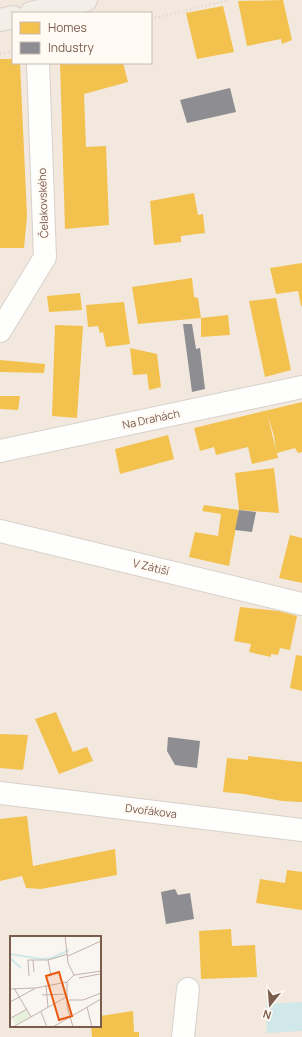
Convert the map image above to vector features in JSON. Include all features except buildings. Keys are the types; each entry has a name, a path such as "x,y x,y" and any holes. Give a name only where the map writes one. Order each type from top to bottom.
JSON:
{"main road":[{"path":"39,9 86,0"},
{"path":"0,20 12,17"}],"street":[{"name":"Čelakovského","path":"0,331 45,257 38,64"},
{"name":"Na Drahách","path":"0,451 302,387"},
{"name":"V Zátiší","path":"0,530 302,604"},
{"name":"Dvořákova","path":"0,793 302,830"},
{"path":"183,1037 188,989"}],"path":[{"path":"152,19 229,0"},
{"path":"0,54 12,51"}],"shaded area":[{"path":"0,0 302,0 302,1037 0,1037"}],"water":[{"path":"302,1002 302,1031 267,1033 266,1004"}]}
